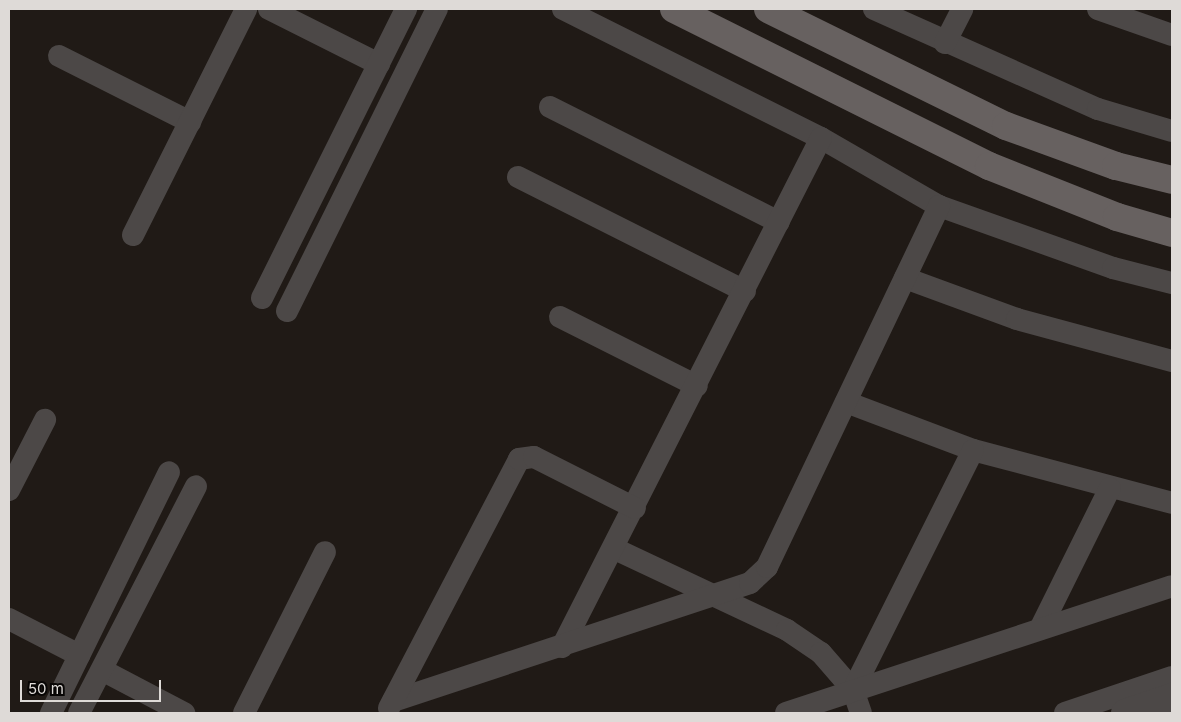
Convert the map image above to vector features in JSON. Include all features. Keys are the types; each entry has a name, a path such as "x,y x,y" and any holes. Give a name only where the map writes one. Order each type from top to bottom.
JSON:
{"main road":[{"path":"674,9 989,166 1118,217 1172,232"},
{"path":"768,9 1006,126 1116,166 1172,180"}],"street":[{"path":"133,235 246,9"},
{"path":"269,9 379,64"},
{"path":"262,298 406,9"},
{"path":"287,311 437,9"},
{"path":"563,9 821,138 939,206 1113,268 1172,283"},
{"path":"874,9 945,43 1098,110 1172,131"},
{"path":"945,43 962,9"},
{"path":"1098,9 1172,35"},
{"path":"59,56 190,122"},
{"path":"550,107 779,222"},
{"path":"562,647 615,549 821,138"},
{"path":"518,177 745,290"},
{"path":"390,707 562,647 717,597 750,583 767,567 939,206"},
{"path":"905,278 1016,319 1172,361"},
{"path":"560,317 697,386"},
{"path":"846,402 973,450 1172,503"},
{"path":"9,490 45,420"},
{"path":"853,690 973,450"},
{"path":"390,707 519,459 534,457 635,508"},
{"path":"51,713 169,472"},
{"path":"79,713 196,486"},
{"path":"1040,629 1110,488"},
{"path":"615,549 787,630 821,653 853,690 861,713"},
{"path":"244,713 325,552"},
{"path":"786,713 1172,586"},
{"path":"9,618 79,655"},
{"path":"102,670 184,713"},
{"path":"1064,713 1172,677"},
{"path":"1126,713 1172,697"}]}
